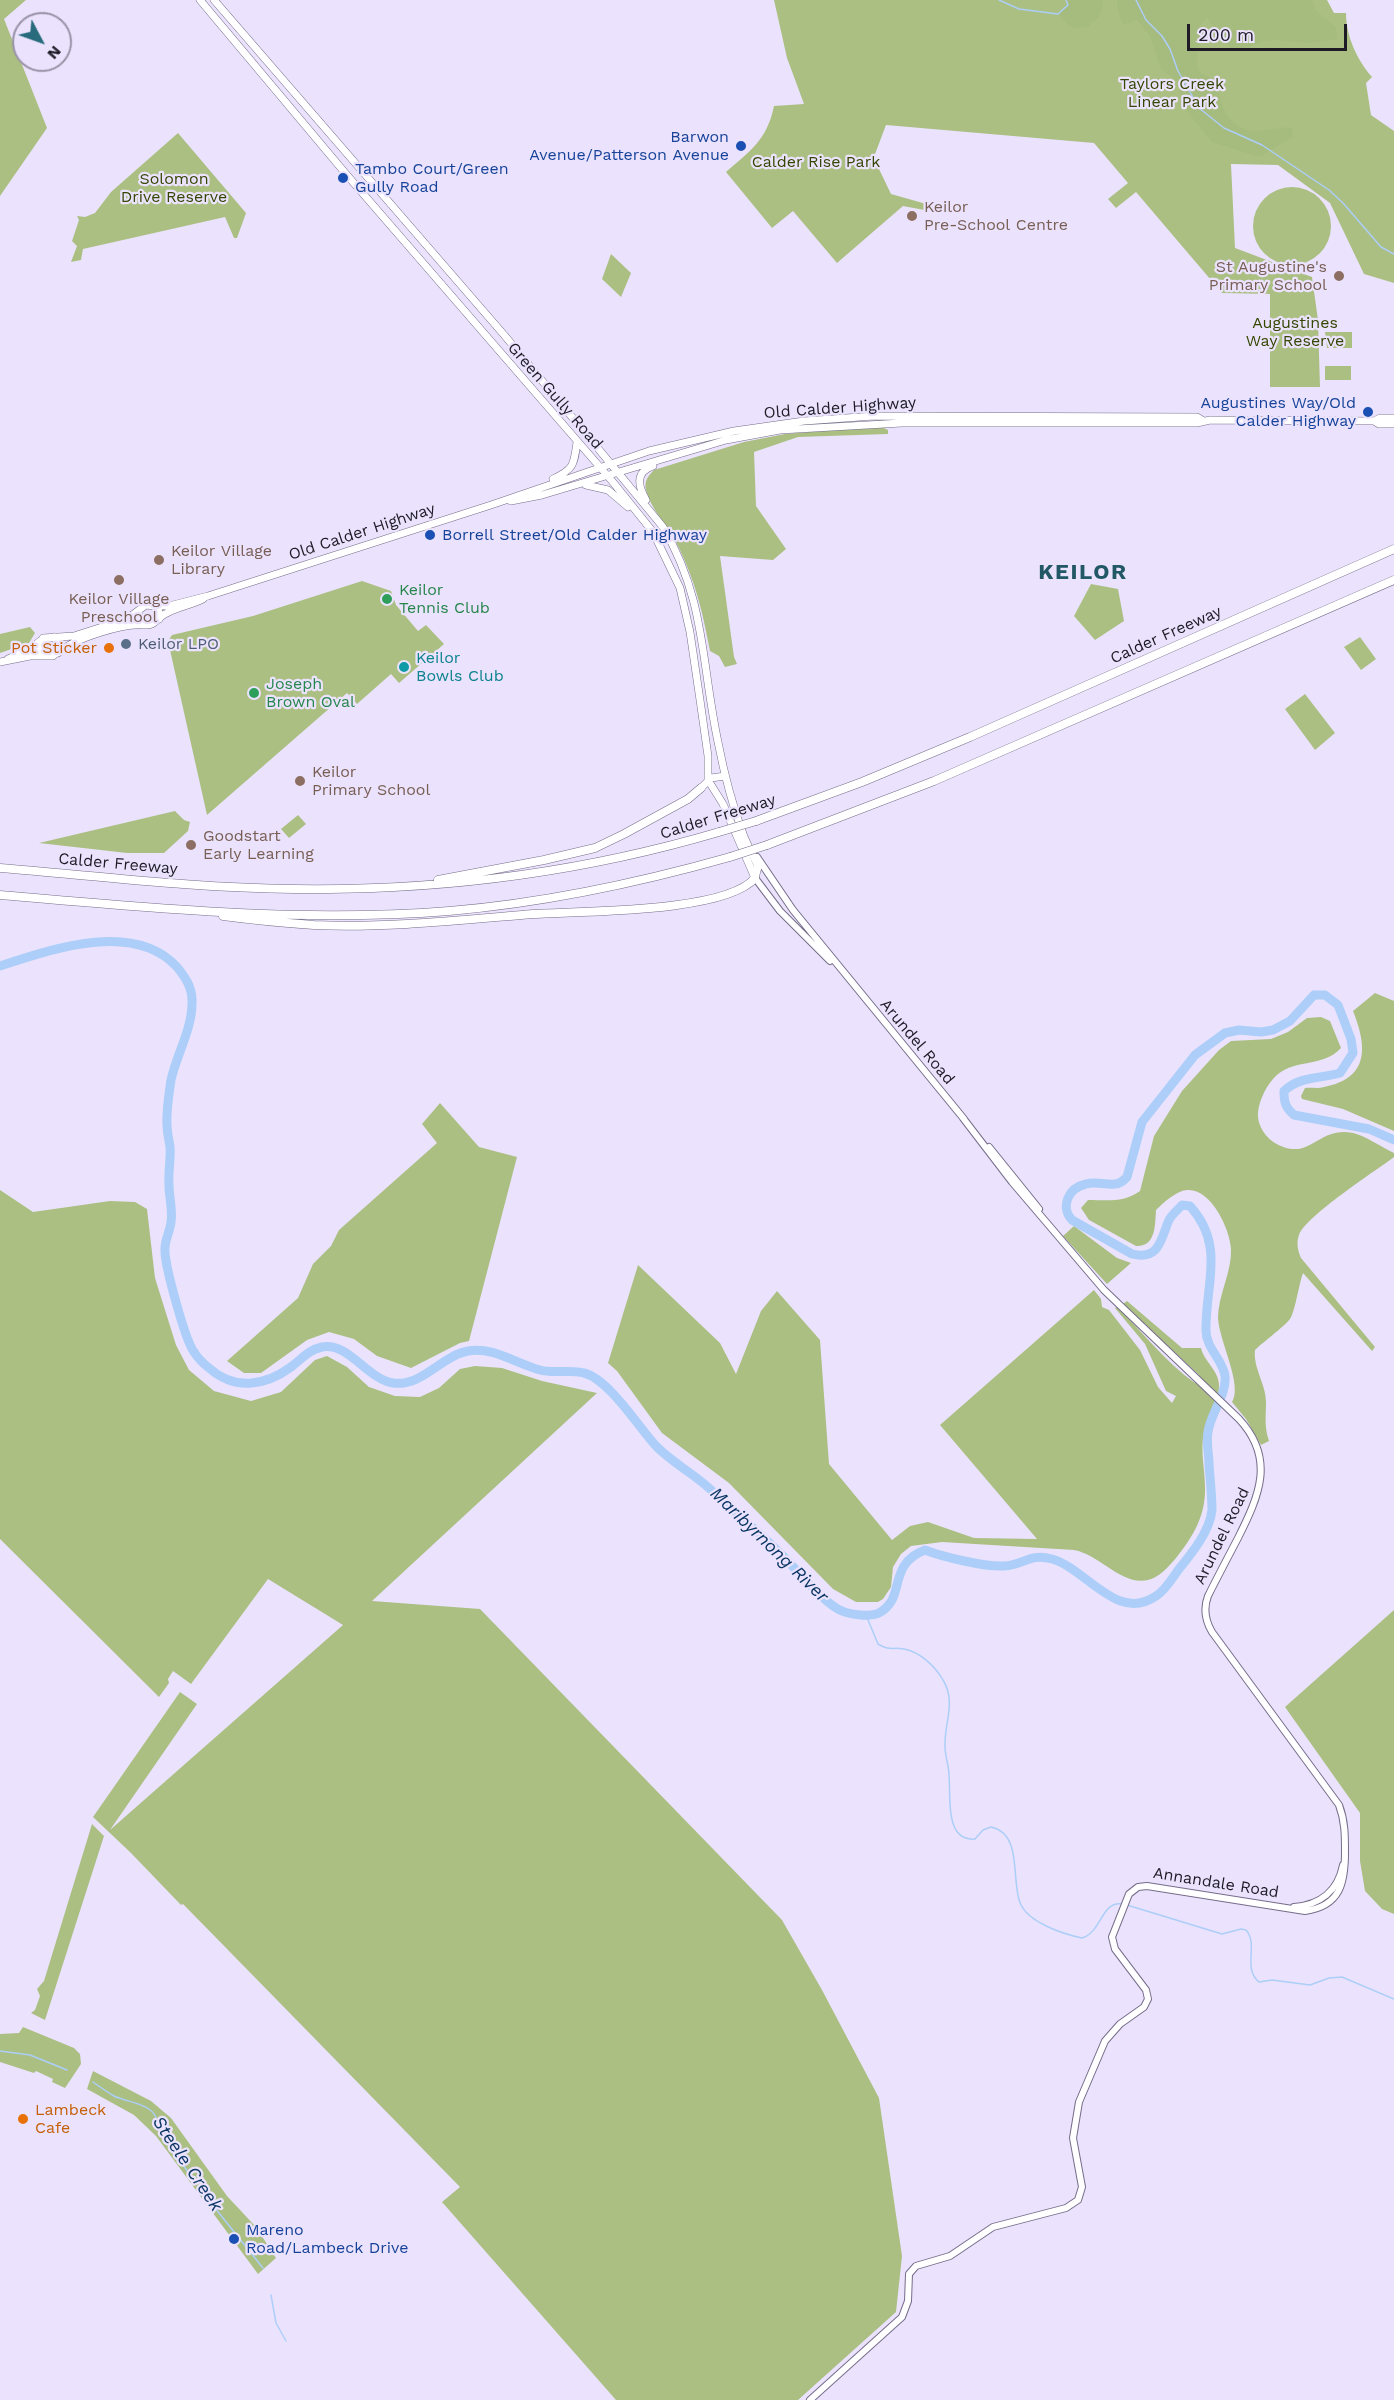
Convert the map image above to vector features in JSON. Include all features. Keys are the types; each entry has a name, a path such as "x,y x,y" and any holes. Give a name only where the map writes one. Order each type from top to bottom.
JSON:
{"highway":[{"name":"Calder Freeway","path":"0,868 194,884 291,889 390,888 477,881 542,872 632,855 756,821 851,787 970,737 1394,549"},
{"path":"183,911 325,916 467,909 606,888 730,857 934,781 1394,580"},
{"path":"390,888 544,860 595,848 688,799 701,788"},
{"path":"0,895 315,925 453,922 665,906 737,890 755,878"}],"main road":[{"name":"Green Gully Road","path":"200,0 276,92 646,522 665,553 680,588 690,632 700,700 708,756 708,780 723,804 755,878"},
{"name":"Green Gully Road","path":"214,0 612,464 657,519 672,542 693,594 704,646 717,739 734,807"},
{"path":"276,92 286,84"},
{"path":"404,241 414,233"},
{"name":"Old Calder Highway","path":"155,606 169,606 208,596 676,444 744,429 825,419 898,421 1197,417 1202,420 1374,421 1380,418 1394,418"},
{"name":"Old Calder Highway","path":"491,505 542,495 726,440 780,430 898,421"},
{"name":"Old Calder Highway","path":"1374,421 1379,424 1394,424"},
{"path":"657,519 640,486 643,471 726,440"},
{"path":"534,489 570,469 575,459 577,442"},
{"path":"576,485 594,485 608,489 646,522"},
{"name":"Old Calder Highway","path":"159,619 208,596"},
{"path":"146,605 155,606 159,612 159,619 153,625 129,625 75,642 51,657 30,656 2,662 30,649 47,637 67,638 123,620 146,605"},
{"path":"139,610 144,625"},
{"path":"54,637 59,643 58,652"},
{"path":"40,641 39,650 44,656"},
{"path":"701,788 708,780 716,776 725,776"},
{"path":"734,807 757,864 758,871 755,878"}],"street":[{"name":"Green Gully Road","path":"734,807 761,864"},
{"name":"Arundel Road","path":"761,864 782,896 851,983 1032,1198 1054,1232 1110,1295 1239,1419 1248,1431 1257,1448 1261,1468 1260,1487 1254,1506 1208,1596 1205,1606 1207,1621 1336,1799 1345,1822 1345,1879 1331,1896"},
{"name":"Arundel Road","path":"755,878 781,912 851,983"},
{"name":"Annandale Road","path":"810,2400 902,2317 908,2301 909,2274 913,2268 950,2256 993,2227 1066,2208 1078,2200 1082,2187 1073,2138 1079,2102 1105,2041 1120,2024 1144,2007 1148,1999 1146,1990 1113,1944 1112,1935 1126,1899 1132,1890 1144,1886 1287,1908 1315,1903 1331,1896"}],"green space":[{"path":"0,0 26,0 4,19 12,39 12,72 25,72 47,128 0,196"},
{"name":"Taylors Creek Linear Park","path":"774,0 1327,0 1334,13 1346,13 1353,47 1372,77 1366,83 1371,115 1394,131 1394,283 1364,274 1330,203 1278,165 1231,164 1235,248 1312,277 1318,320 1320,387 1270,387 1270,294 1222,293 1136,192 1116,208 1108,199 1128,183 1094,143 886,125 872,162 879,169 891,194 937,207 935,212 903,206 837,263 793,211 772,228 726,172 757,144 767,128 774,106 804,104 787,58"},
{"path":"1066,0 1103,0 1100,16 1087,27 1069,26 1058,14 1068,5"},
{"path":"1117,0 1312,0 1316,11 1336,27 1337,39 1310,43 1275,40 1260,42 1240,51 1232,49 1207,18 1200,25 1202,41 1198,48 1197,65 1200,73 1219,81 1220,98 1231,120 1253,131 1292,128 1293,137 1261,156 1256,156 1212,142 1184,107 1177,81 1161,69 1150,36 1137,20 1123,25 1117,8"},
{"name":"Solomon Drive Reserve","path":"178,133 246,213 237,238 234,238 225,217 83,249 81,260 71,262 77,246 72,241 79,220 77,216 85,217 95,213 111,192"},
{"path":"1292,187 1307,190 1320,198 1328,211 1331,226 1328,241 1320,254 1307,262 1292,265 1277,262 1264,254 1256,241 1253,226 1256,211 1264,198 1277,190"},
{"path":"611,254 631,273 621,297 602,279"},
{"path":"1325,332 1352,332 1352,348 1327,348"},
{"path":"1325,366 1351,366 1351,380 1325,380"},
{"path":"880,426 888,430 888,434 798,437 754,452 756,506 786,549 773,560 720,556 734,657 737,664 725,667 719,656 710,651 693,582 676,542 648,497 646,481 648,477 654,470 744,442 785,434"},
{"path":"362,581 391,591 396,605 418,631 426,625 444,644 399,683 391,674 357,704 347,693 207,815 168,641 172,635 253,616"},
{"path":"1091,584 1118,589 1124,621 1095,640 1074,616"},
{"path":"30,627 35,633 29,643 0,653 0,634"},
{"path":"1360,637 1376,659 1361,670 1344,647"},
{"path":"1305,694 1335,733 1315,750 1285,709"},
{"path":"175,811 184,820 190,822 188,831 164,853 127,853 39,843"},
{"path":"298,815 306,824 289,838 281,829"},
{"path":"1375,993 1394,1001 1394,1131 1343,1109 1302,1099 1301,1096 1305,1088 1322,1088 1339,1083 1357,1068 1362,1048 1361,1036 1353,1011"},
{"path":"1321,1017 1330,1021 1341,1048 1325,1059 1298,1065 1281,1072 1264,1092 1258,1117 1266,1136 1290,1149 1304,1147 1329,1135 1344,1132 1363,1137 1394,1153 1394,1157 1314,1217 1304,1227 1298,1241 1301,1258 1375,1347 1372,1351 1303,1273 1290,1319 1255,1350 1256,1363 1265,1395 1269,1441 1261,1445 1246,1419 1232,1402 1235,1385 1218,1318 1231,1249 1227,1231 1218,1211 1196,1191 1183,1191 1174,1195 1156,1210 1155,1228 1151,1239 1143,1245 1136,1246 1089,1220 1081,1208 1088,1200 1121,1199 1140,1191 1154,1136 1182,1091 1219,1050 1231,1041 1271,1039 1288,1032 1307,1018"},
{"path":"440,1103 479,1147 517,1157 469,1341 460,1343 411,1368 377,1356 354,1339 329,1332 307,1340 261,1373 244,1373 227,1361 298,1298 313,1264 331,1246 339,1230 437,1143 422,1124"},
{"path":"0,1190 33,1212 110,1201 135,1202 147,1209 155,1278 176,1345 189,1370 214,1391 251,1401 281,1392 315,1360 327,1356 347,1367 369,1387 395,1396 420,1397 439,1388 460,1369 475,1366 502,1368 542,1381 597,1393 372,1601 480,1609 782,1920 822,1990 879,2098 902,2256 896,2312 798,2400 616,2400 442,2202 460,2187 183,1904 181,1905 93,1817 180,1692 197,1704 110,1830 343,1625 268,1579 191,1684 173,1671 168,1679 169,1683 159,1697 0,1539"},
{"path":"1074,1226 1117,1258 1131,1263 1107,1284 1063,1236"},
{"path":"638,1265 720,1343 736,1374 761,1311 777,1291 820,1340 829,1464 892,1540 910,1526 928,1522 974,1538 1037,1539 940,1425 1094,1290 1101,1299 1102,1307 1109,1310 1140,1350 1158,1387 1172,1403 1176,1396 1166,1391 1145,1344 1115,1308 1117,1307 1164,1356 1195,1383 1199,1375 1123,1304 1127,1301 1182,1348 1201,1348 1218,1379 1218,1396 1203,1439 1205,1497 1197,1525 1188,1542 1170,1565 1160,1574 1148,1580 1129,1579 1084,1553 1074,1550 942,1542 911,1546 901,1554 893,1567 891,1587 883,1599 878,1602 856,1602 833,1589 729,1483 662,1433 617,1371 608,1363"},
{"path":"1394,1610 1394,1914 1382,1909 1365,1891 1360,1861 1360,1813 1285,1707"},
{"path":"92,1824 104,1836 45,2020 31,2013 35,2010 40,1996 37,1989 44,1981"},
{"path":"23,2027 74,2048 80,2054 81,2064 65,2088 36,2071 34,2073 0,2062 0,2034 19,2033"},
{"path":"93,2071 151,2101 171,2118 227,2196 256,2227 276,2258 258,2274 156,2136 134,2115 87,2089"}],"waterway":[{"path":"999,0 1019,9 1058,14 1068,5 1066,0"},
{"path":"1136,0 1146,20 1162,36 1170,49 1178,71 1199,108 1224,128 1262,145 1329,190 1381,247 1394,254"},
{"name":"Maribyrnong River","path":"0,966 68,946 92,942 116,942 139,945 159,953 177,967 188,982 192,995 192,1010 171,1080 167,1108 171,1217 165,1251 172,1286 190,1345 195,1354 209,1368 229,1380 240,1383 260,1382 291,1367 313,1350 332,1347 349,1355 375,1375 393,1383 413,1380 458,1354 477,1350 495,1353 540,1370 584,1373 603,1384 657,1447 704,1484 755,1530 827,1601 842,1611 855,1614 875,1614 887,1607 893,1599 905,1564 913,1556 925,1550 964,1561 996,1566 1011,1565 1038,1557 1052,1559 1078,1573 1115,1599 1128,1603 1142,1603 1159,1594 1169,1584 1200,1541 1208,1526 1212,1510 1207,1444 1209,1425 1225,1383 1224,1370 1209,1343 1206,1331 1211,1266 1208,1236 1190,1206 1182,1205 1170,1218 1161,1241 1154,1251 1141,1255 1132,1254 1072,1220 1068,1215 1066,1204 1070,1194 1080,1186 1093,1183 1117,1184 1127,1177 1142,1122 1195,1055 1225,1033 1239,1030 1261,1032 1273,1030 1290,1021 1314,995 1325,995 1338,1005 1351,1039 1353,1053 1340,1073 1303,1080 1290,1086 1284,1091 1287,1107 1294,1115 1369,1129 1394,1140"},
{"path":"866,1615 878,1644 916,1653 931,1665 943,1680 949,1696 945,1747 949,1771 951,1816 954,1825 958,1833 965,1838 975,1839 983,1830 991,1827 1001,1831 1008,1839 1014,1860 1018,1896 1025,1911 1048,1927 1082,1938 1094,1930 1110,1907 1122,1904"},
{"path":"1127,1905 1222,1934 1241,1929 1246,1930 1251,1942 1252,1970 1259,1982 1272,1980 1310,1985 1329,1978 1342,1977 1394,1999"},
{"name":"Steele Creek","path":"0,2051 30,2055 67,2070"},
{"name":"Steele Creek","path":"93,2082 114,2096 154,2113 158,2127 174,2138 183,2165 191,2176 203,2183 211,2193 215,2208 263,2268"},
{"name":"Steele Creek","path":"271,2295 276,2323 286,2341"}],"place":[{"name":"Barwon Avenue/Patterson Avenue","path":"741,146"},
{"name":"Tambo Court/Green Gully Road","path":"343,178"},
{"name":"Keilor Pre-School Centre","path":"912,216"},
{"name":"St Augustine's Primary School","path":"1339,276"},
{"name":"Augustines Way/Old Calder Highway","path":"1368,412"},
{"name":"Borrell Street/Old Calder Highway","path":"430,535"},
{"name":"Keilor Village Library","path":"159,560"},
{"name":"Keilor Village Preschool","path":"119,580"},
{"name":"Keilor Tennis Club","path":"387,599"},
{"name":"Keilor LPO","path":"126,644"},
{"name":"Pot Sticker","path":"109,648"},
{"name":"Keilor Bowls Club","path":"404,667"},
{"name":"Joseph Brown Oval","path":"254,693"},
{"name":"Keilor Primary School","path":"300,781"},
{"name":"Goodstart Early Learning","path":"191,845"},
{"name":"Lambeck Cafe","path":"23,2119"},
{"name":"Mareno Road/Lambeck Drive","path":"234,2239"}],"district":[{"name":"KEILOR","path":"1083,573"}],"park label":[{"name":"Calder Rise Park","path":"816,162"},
{"name":"Augustines Way Reserve","path":"1295,332"}]}
